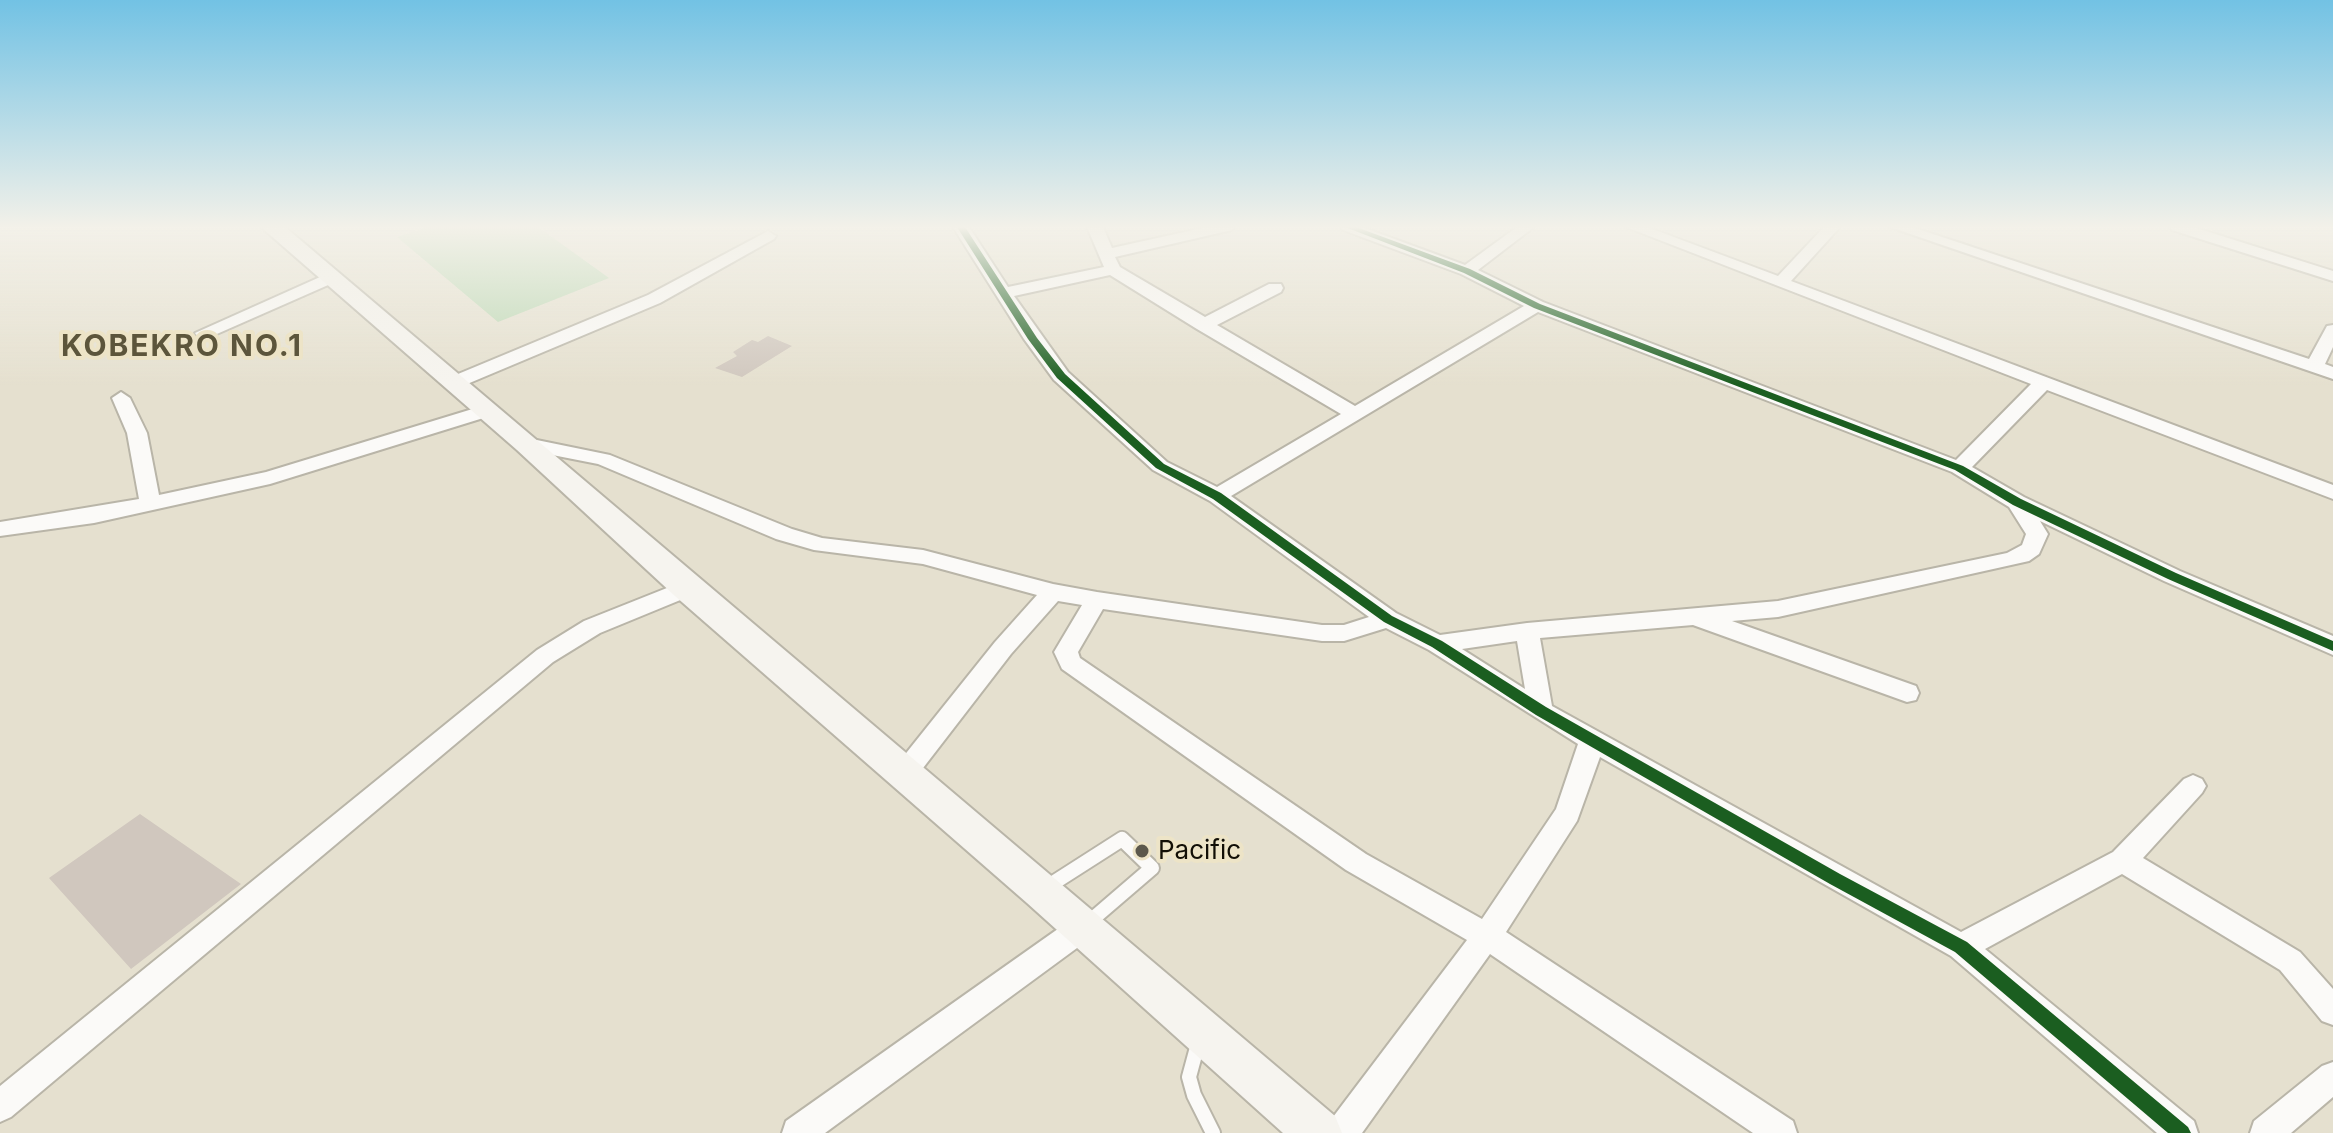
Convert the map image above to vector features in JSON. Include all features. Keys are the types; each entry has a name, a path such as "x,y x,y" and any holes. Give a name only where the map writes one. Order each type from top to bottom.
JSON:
{"main road":[{"path":"331,280 527,444 687,588 1041,890 1318,1133"}],"street":[{"path":"204,333 325,280"},
{"path":"453,383 654,299 689,280"},
{"path":"996,280 1033,339 1061,376 1160,466 1217,496 1388,619 1437,644 1541,711 1835,879 1961,947 2182,1133"},
{"path":"1005,293 1049,280"},
{"path":"1136,280 1203,325 1355,414"},
{"path":"1485,280 1537,306 1959,468 2017,502 2172,576 2333,646"},
{"path":"1775,280 2042,384 2333,492"},
{"path":"2055,280 2333,373"},
{"path":"1203,325 1275,288"},
{"path":"1217,496 1537,306"},
{"path":"2314,367 2333,330"},
{"path":"1959,468 2042,384"},
{"path":"121,398 137,433 150,502"},
{"path":"0,529 94,516 270,478 486,411"},
{"path":"527,444 603,459 784,534 822,545 923,557 1053,592 1322,633 1344,633 1388,619"},
{"path":"1437,644 1527,631 1778,609 2021,556 2031,549 2037,534 2017,502"},
{"path":"0,1106 545,656 592,627 687,588"},
{"path":"904,774 995,658 1053,592"},
{"path":"1097,600 1066,652 1070,663 1356,862 1487,936 1781,1133"},
{"path":"1692,616 1907,693"},
{"path":"1527,631 1541,711"},
{"path":"1342,1133 1487,936 1568,813 1593,739"},
{"path":"1961,947 2123,860 2193,786"},
{"path":"2123,860 2290,961 2333,1011"},
{"path":"798,1133 1082,928"},
{"path":"2266,1133 2333,1077"}],"lane":[{"path":"1041,890 1122,839 1152,868 1082,928"},
{"path":"1201,1031 1189,1077 1194,1095 1213,1133"}],"green space":[{"path":"448,280 604,280 498,322"}],"building":[{"path":"768,336 792,346 742,377 715,368 737,356 733,352 752,340 758,342"},
{"path":"140,814 241,884 131,969 49,878"}],"cycle path":[{"path":"995,280 1061,376 1160,466 1217,496 1388,619 1437,644 1541,711 1835,879 1961,947 2182,1133"},
{"path":"1485,280 1537,306 1959,468 2017,502 2172,576 2333,646"}],"place":[{"name":"Pacific","path":"1142,851"}],"district":[{"name":"KOBEKRO NO.1","path":"182,347"}]}
